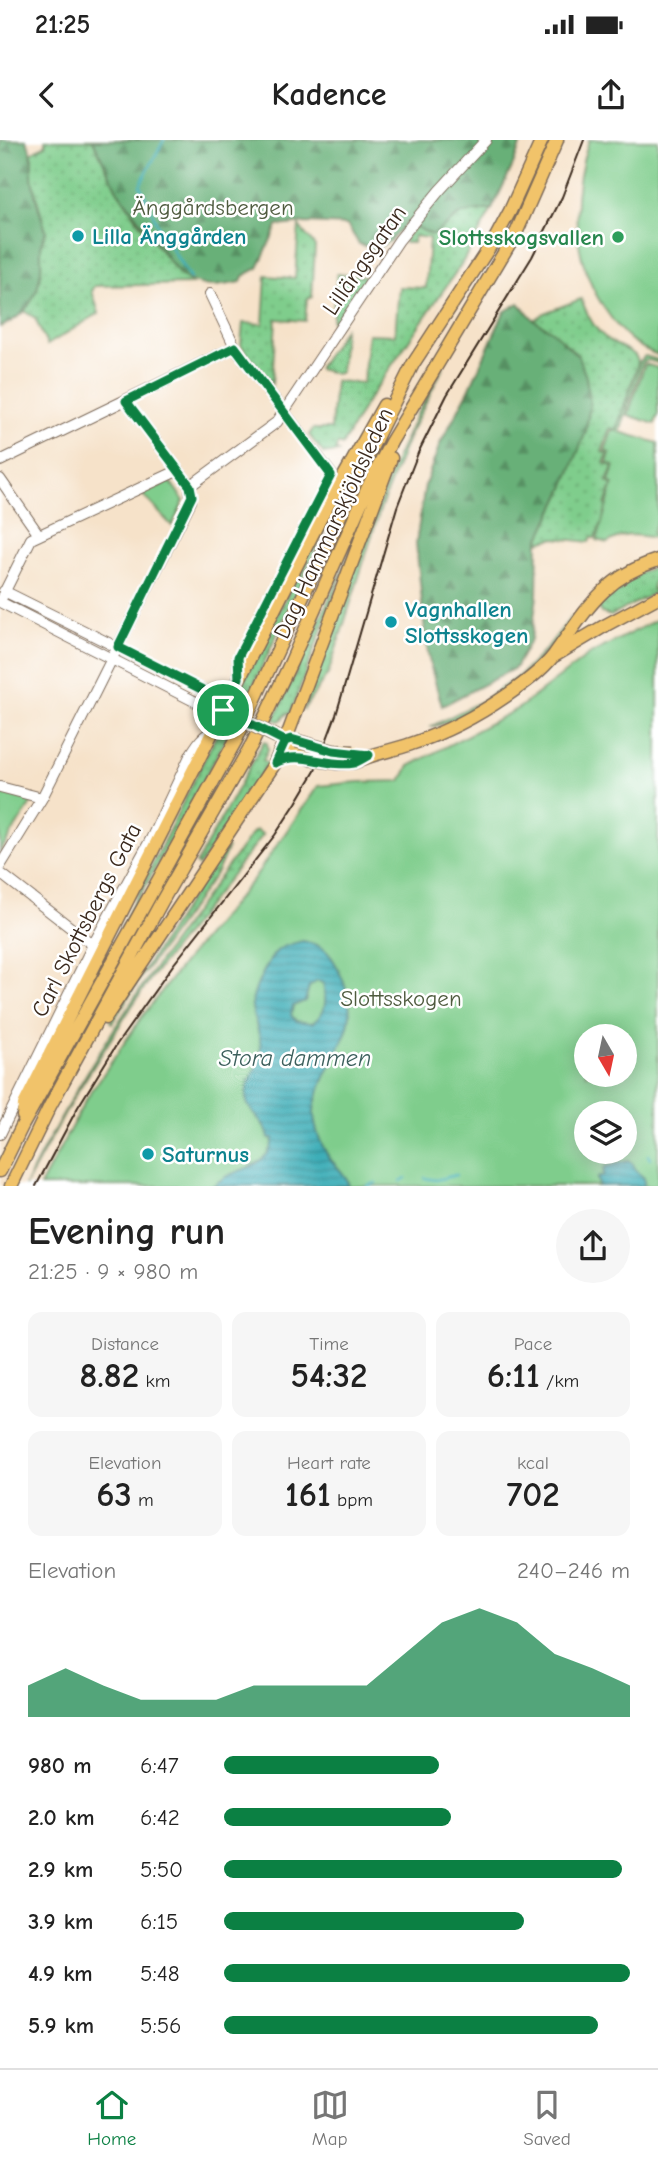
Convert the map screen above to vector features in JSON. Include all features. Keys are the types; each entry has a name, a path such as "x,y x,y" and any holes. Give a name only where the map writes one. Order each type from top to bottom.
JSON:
{"main road":[{"name":"Dag Hammarskjöldsleden","path":"0,1171 22,1126 236,740 413,364 496,237 542,140"},
{"name":"Dag Hammarskjöldsleden","path":"11,1186 76,1059 252,744 369,485 410,409 511,243 557,140"},
{"path":"22,1126 24,1105 225,711 239,678 359,447 386,401 413,364"},
{"path":"76,1059 117,1003 275,763 290,745 410,409"},
{"path":"554,656 602,591 629,572 658,560"},
{"path":"225,711 312,759 337,763 369,755 410,744 467,719 520,686 554,656 658,597"},
{"path":"290,745 355,757"}],"street":[{"name":"Lillängsgatan","path":"190,486 277,422 399,240 486,140"},
{"path":"210,293 235,347 331,475 238,657 239,678"},
{"path":"0,461 235,347"},
{"path":"0,866 42,798 191,500 190,486 126,401"},
{"path":"177,471 31,539 3,591 112,659 213,710 225,711"},
{"path":"0,479 38,535"},
{"path":"59,625 118,647 167,671 201,689 225,711"},
{"path":"160,684 167,671"},
{"name":"Carl Skottsbergs Gata","path":"0,1134 93,945 151,839 191,754 205,735 214,731"},
{"path":"0,787 42,798"},
{"path":"0,873 93,945"}],"green space":[{"path":"0,140 26,140 29,146 35,196 46,232 41,246 41,270 37,289 23,312 0,327"},
{"path":"45,140 93,140 117,190 142,227 179,274 192,284 95,286 92,291 99,313 47,345 35,318 24,311 33,298 39,281 41,245 46,232 32,181 32,152 46,145"},
{"name":"Änggårdsbergen","path":"93,140 522,140 492,209 461,214 433,235 406,223 390,241 376,249 359,244 347,225 306,223 277,226 258,268 243,276 241,282 216,286 194,283 179,274 117,190"},
{"name":"Slottsskogsvallen","path":"589,140 658,140 658,355 636,344 619,328 596,295 587,274 577,231 577,208 578,185"},
{"path":"492,209 462,263 364,406 342,446 338,444 335,450 338,452 324,454 309,435 313,429 331,429 335,381 363,383 368,334 395,335 399,287 426,288 429,238 414,236 413,243 405,243 404,240 415,227 433,235 461,214"},
{"path":"299,226 315,246 312,297 307,299 305,321 276,319 272,384 241,345 243,323 263,324 266,276 295,278"},
{"path":"337,274 369,278 337,327 332,321"},
{"path":"581,299 596,328 604,337 635,355 637,367 616,430 610,428 602,452 608,454 604,463 613,466 607,482 612,485 605,505 610,507 595,538 591,538 589,542 555,538 538,542 564,488 578,356 552,331 534,320 544,313"},
{"path":"519,303 534,320 552,331 578,356 586,377 590,403 586,431 564,488 538,542 537,596 531,639 515,668 442,706 426,642 416,543 425,485 440,444 469,390 504,312"},
{"path":"344,329 341,372 336,374 318,369"},
{"path":"645,356 658,360 658,363 647,360 643,362 620,432 658,443 658,519 652,533 658,534 658,538 626,536 607,543 597,540 613,484 609,482 614,466 607,463 610,453 605,451 612,430 617,431 640,361"},
{"path":"645,364 658,368 658,414 655,424 628,415"},
{"path":"444,366 408,438 381,507 328,674 303,710 393,466 417,413"},
{"path":"170,481 184,501 172,526 142,494"},
{"path":"345,486 244,706 241,703 240,689 335,499"},
{"path":"367,508 290,714 287,713 280,721 274,720 343,568"},
{"path":"658,565 652,590 658,591 611,616 601,613 598,606 615,586"},
{"path":"571,617 573,618 546,653 510,686 471,712 430,727 482,701 520,675 545,650"},
{"name":"Slottsskogen","path":"658,619 658,1186 40,1186 85,1101 141,1018 252,881 318,786 401,781 409,766 519,708 590,654"},
{"path":"228,726 233,726 75,1020 216,736"},
{"path":"264,741 268,750 263,760 268,763 199,866 196,864"},
{"path":"0,791 34,799 0,852"},
{"path":"257,830 263,835 132,1006 74,1097 25,1186 75,1093 131,1003 191,916"},
{"path":"228,847 217,872 142,976 112,1023 110,1021 217,858"}],"water":[{"name":"Stora dammen","path":"303,941 328,953 346,987 350,1016 347,1029 319,1091 314,1111 322,1144 349,1186 212,1186 263,1159 271,1146 273,1138 269,1138 264,1126 249,1106 246,1096 261,1050 252,1002 260,978 278,950","holes":["317,981 323,983 325,1000 321,1015 312,1023 296,1021 291,1015 293,1006 305,1001 309,987"]},
{"path":"633,1164 644,1178 644,1186 599,1186 597,1178 603,1176 604,1167"}],"waterway":[{"path":"164,140 140,185 158,226 190,279"},
{"path":"648,1155 650,1159"},
{"path":"425,1178 436,1180 456,1175"},
{"path":"401,1181 406,1178"},
{"path":"367,1186 376,1183"}],"tram line":[{"path":"36,1186 78,1107 117,1044 173,965 275,835 315,771 336,715 397,507 418,453 447,395 532,257 562,197 584,140"}],"place":[{"name":"Lilla Änggården","path":"78,236"},
{"name":"Slottsskogsvallen","path":"618,237"},
{"name":"Vagnhallen Slottsskogen","path":"391,622"},
{"name":"Saturnus","path":"148,1154"}],"route":[{"path":"223,710 201,689 118,647 192,496 190,486 126,401 235,347 331,475 238,657 236,662 239,678 223,710 285,741 275,763 295,757 337,763 355,762 369,755 333,751 291,739 285,741 277,737 223,710"}]}
